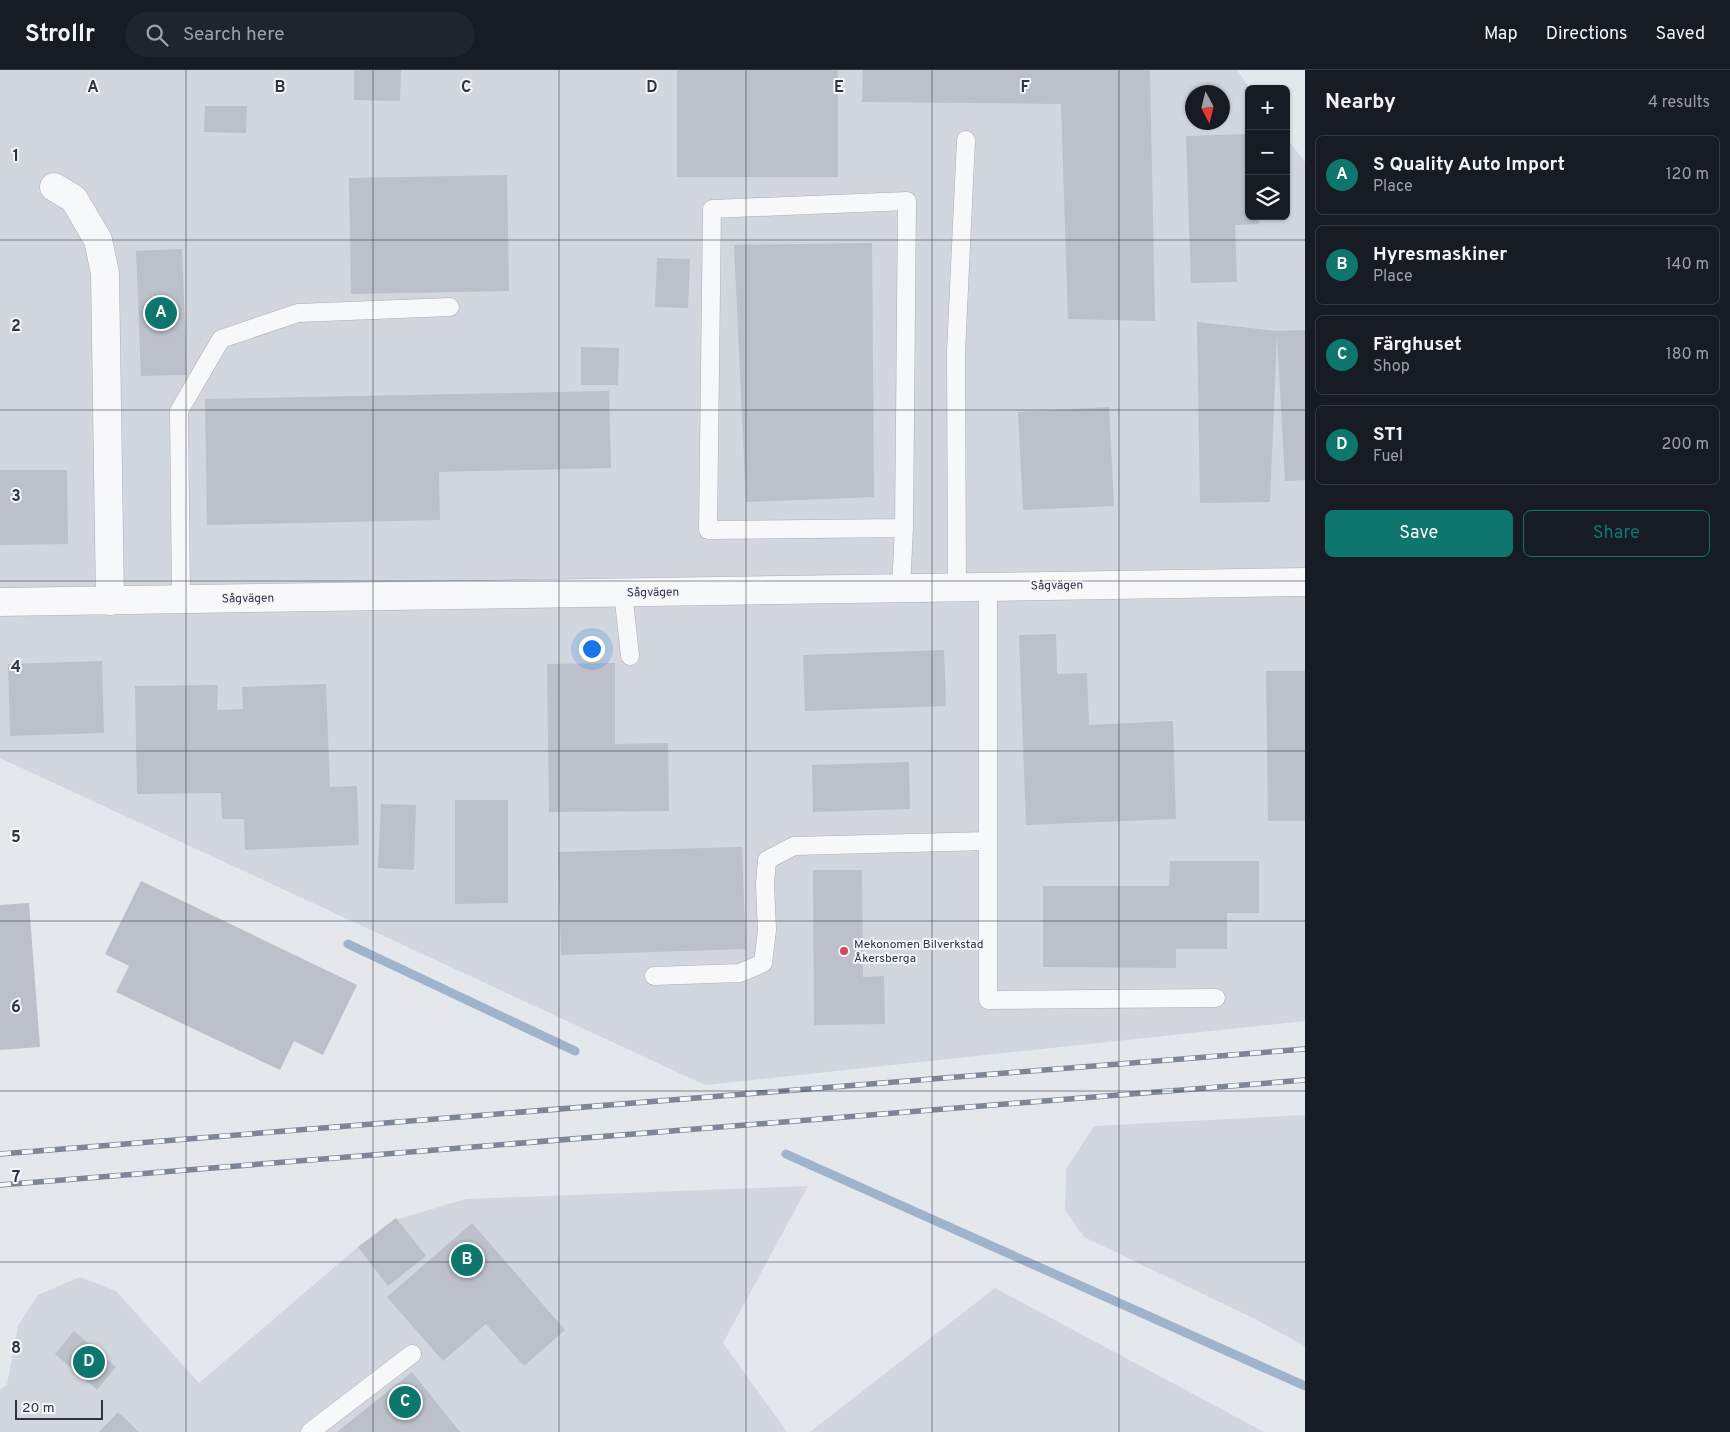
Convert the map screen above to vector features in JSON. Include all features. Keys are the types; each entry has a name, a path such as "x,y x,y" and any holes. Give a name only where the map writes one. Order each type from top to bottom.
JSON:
{"street":[{"path":"54,187 74,199 98,240 105,273 110,601"},
{"name":"Sågvägen","path":"0,602 1305,582"}],"lane":[{"path":"957,587 956,352 966,140"},
{"path":"901,588 904,528 907,202 712,209 708,530 904,528"},
{"path":"181,599 179,411 222,339 298,313 450,307"},
{"path":"988,586 988,1000 1216,998"},
{"path":"623,592 630,656"},
{"path":"654,976 740,973 763,963 767,930 765,884 767,860 794,846 988,841"},
{"path":"310,1432 412,1354"}],"shaded area":[{"path":"0,70 1237,70 1247,85 1245,85 1245,220 1290,220 1290,142 1305,162 1305,1021 705,1085 0,758"},
{"path":"1305,1115 1305,1346 1253,1318 1084,1237 1065,1210 1066,1169 1094,1126"},
{"path":"808,1186 723,1343 787,1432 0,1432 0,1390 7,1385 18,1326 38,1295 80,1277 116,1291 199,1383 358,1247 395,1220 466,1199"},
{"path":"995,1288 1264,1432 810,1432"}],"building":[{"path":"354,70 401,70 400,101 354,100"},
{"path":"677,70 838,70 838,177 677,177"},
{"path":"863,70 1150,70 1155,321 1068,319 1061,104 862,102"},
{"path":"205,106 247,106 246,133 204,132"},
{"path":"1245,134 1245,220 1258,220 1259,224 1235,225 1237,282 1191,283 1186,136"},
{"path":"507,175 509,291 351,294 349,178"},
{"path":"872,243 874,497 746,502 734,245"},
{"path":"182,249 187,375 141,376 136,251"},
{"path":"657,258 690,259 688,308 655,307"},
{"path":"1197,322 1277,331 1305,330 1305,480 1285,481 1277,334 1270,502 1200,503"},
{"path":"581,347 619,348 618,385 581,385"},
{"path":"609,391 611,468 439,472 440,520 207,525 205,399"},
{"path":"1109,407 1114,506 1023,510 1018,412"},
{"path":"0,470 67,470 68,544 0,545"},
{"path":"1056,634 1057,674 1087,673 1089,725 1173,721 1176,819 1026,825 1019,635"},
{"path":"944,650 946,706 805,711 803,655"},
{"path":"102,661 104,733 10,736 8,664"},
{"path":"615,663 615,744 668,743 669,811 549,812 547,664"},
{"path":"1266,671 1305,671 1305,821 1268,821"},
{"path":"326,684 330,787 357,786 359,845 245,850 244,819 222,819 221,793 137,794 135,686 218,685 217,710 243,709 242,687"},
{"path":"909,762 910,809 813,812 812,765"},
{"path":"455,800 508,800 508,903 455,904"},
{"path":"381,804 416,805 414,870 378,868"},
{"path":"742,847 746,949 561,955 558,852"},
{"path":"1170,861 1259,861 1259,913 1227,913 1227,949 1176,949 1176,968 1043,967 1043,886 1169,886"},
{"path":"813,870 862,870 863,977 884,976 885,1024 814,1025"},
{"path":"141,881 357,985 323,1055 294,1041 280,1070 116,992 129,966 105,954"},
{"path":"29,903 40,1047 0,1050 0,905"},
{"path":"396,1218 426,1256 388,1286 358,1247"},
{"path":"472,1223 565,1330 524,1366 486,1324 443,1361 387,1297"},
{"path":"74,1331 116,1367 97,1390 55,1354"},
{"path":"412,1372 460,1432 337,1432"},
{"path":"118,1412 139,1432 99,1432"}],"waterway":[{"path":"348,944 575,1051"},
{"path":"786,1154 1305,1386"}],"railway":[{"path":"0,1154 1305,1049"},
{"path":"0,1185 1305,1080"}],"place":[{"name":"S Quality Auto Import","path":"161,313"},
{"name":"Mekonomen Bilverkstad Åkersberga","path":"844,951"},
{"name":"Hyresmaskiner","path":"467,1260"},
{"name":"ST1","path":"89,1362"},
{"name":"Färghuset","path":"405,1402"}]}
